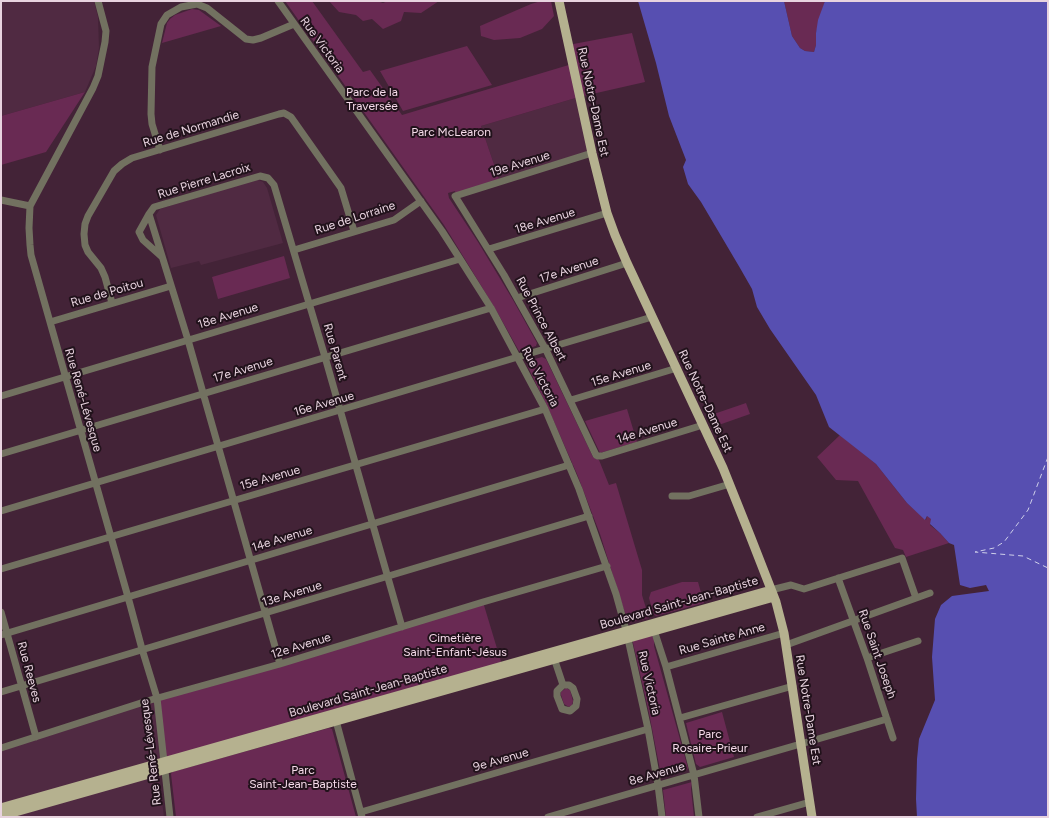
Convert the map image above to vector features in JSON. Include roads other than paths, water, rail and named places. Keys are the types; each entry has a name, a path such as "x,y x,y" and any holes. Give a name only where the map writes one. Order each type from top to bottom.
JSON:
{"main road":[{"name":"Rue Notre-Dame Est","path":"559,1 592,153 607,213 627,263 730,484 773,594 784,633 812,817"},
{"name":"Boulevard Saint-Jean-Baptiste","path":"1,808 76,790 773,594"},
{"name":"Boulevard Saint-Jean-Baptiste","path":"1,816 76,790"}],"street":[{"name":"Rue René-Lévesque","path":"98,1 106,31 98,76 30,206 28,228 31,255 157,698 170,817"},
{"name":"Rue Victoria","path":"278,1 421,201 460,259 491,308 545,408 589,516 607,566 627,634 648,729 662,817"},
{"path":"160,150 152,119 152,67 161,24 167,15 181,7 197,4 207,8 246,39 253,40 294,24"},
{"name":"Rue de Normandie","path":"112,303 105,277 101,268 88,252 85,245 84,234 88,216 114,171 132,158 279,114 288,115 293,120 341,188 354,231"},
{"name":"19e Avenue","path":"455,196 592,153"},
{"name":"Rue Pierre Lacroix","path":"149,214 154,207 254,177 260,176 268,178"},
{"name":"Rue Parent","path":"268,178 277,190 402,627"},
{"name":"Rue Prince Albert","path":"455,196 489,249 546,350 595,453 598,456"},
{"path":"1,200 30,206"},
{"name":"Rue de Lorraine","path":"294,250 394,220 421,201"},
{"name":"18e Avenue","path":"489,249 607,213"},
{"path":"149,214 139,232 143,240 162,257"},
{"path":"149,214 188,340 280,664"},
{"name":"18e Avenue","path":"1,396 460,259"},
{"name":"17e Avenue","path":"517,298 627,263"},
{"name":"Rue de Poitou","path":"50,322 171,286"},
{"name":"17e Avenue","path":"1,454 491,308"},
{"name":"16e Avenue","path":"1,511 546,350 652,317"},
{"name":"15e Avenue","path":"570,400 677,368"},
{"name":"15e Avenue","path":"1,569 545,408"},
{"name":"14e Avenue","path":"598,456 703,425"},
{"name":"14e Avenue","path":"4,634 569,465"},
{"path":"672,496 690,496 730,484"},
{"name":"13e Avenue","path":"1,692 589,516"},
{"name":"Boulevard Saint-Jean-Baptiste","path":"773,594 791,585 804,589 902,558 916,598"},
{"name":"12e Avenue","path":"1,748 157,698 280,664 607,566"},
{"name":"Rue Saint Joseph","path":"838,578 868,658 893,738"},
{"path":"786,645 930,593"},
{"name":"Rue Reeves","path":"1,612 4,634 36,737"},
{"path":"653,627 666,667 694,775 699,817"},
{"name":"Rue Sainte Anne","path":"666,667 784,633"},
{"path":"868,658 918,641"},
{"path":"553,655 563,685"},
{"path":"680,718 793,686"},
{"path":"335,717 361,814"},
{"name":"8e Avenue","path":"548,817 887,719"},
{"name":"9e Avenue","path":"361,814 648,729"},
{"path":"757,817 810,802"}],"park label":[{"name":"Parc de la Traversée","path":"372,99"},
{"name":"Parc McLearon","path":"451,132"},
{"name":"Cimetière Saint-Enfant-Jésus","path":"455,645"},
{"name":"Parc Rosaire-Prieur","path":"710,741"},
{"name":"Parc Saint-Jean-Baptiste","path":"303,777"}]}
